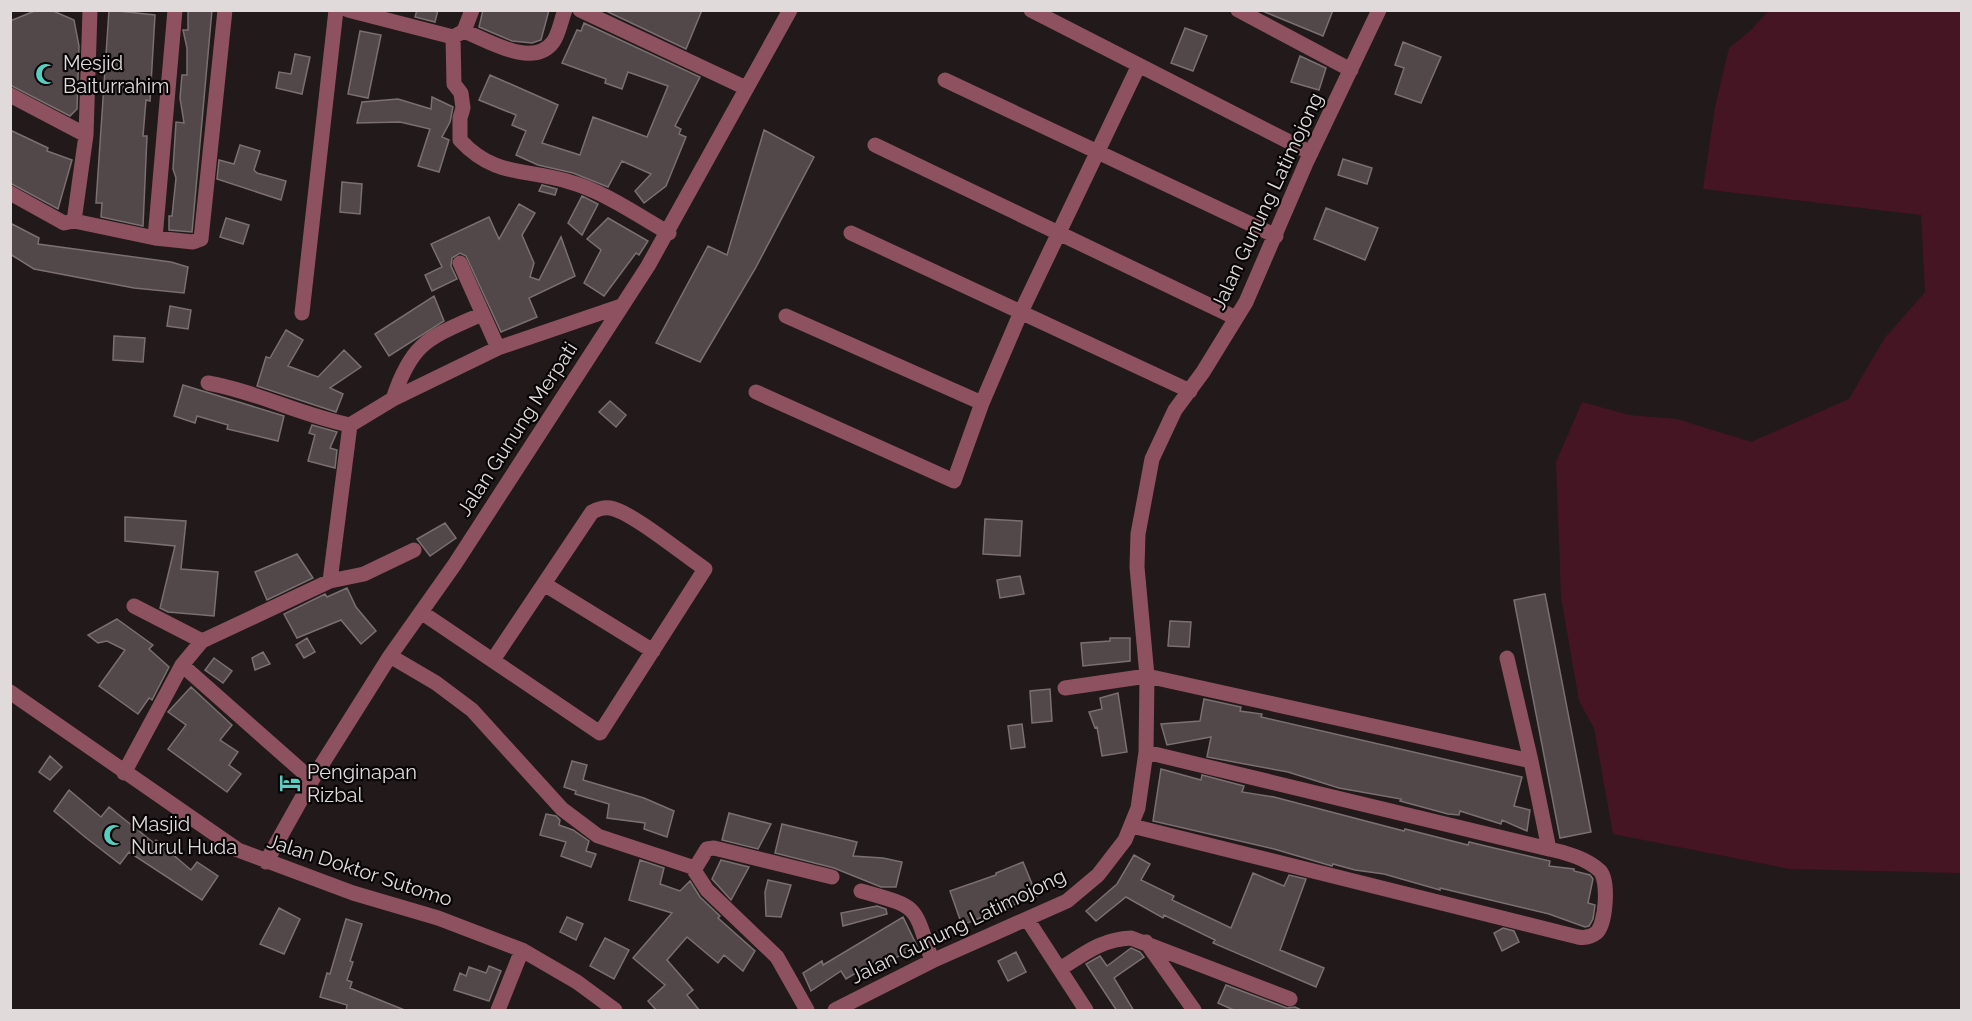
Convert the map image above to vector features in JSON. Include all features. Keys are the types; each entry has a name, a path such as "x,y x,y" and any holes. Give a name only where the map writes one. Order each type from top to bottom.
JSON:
{"street":[{"path":"74,221 86,135 90,10"},
{"path":"154,238 175,10"},
{"path":"10,193 64,223 74,221 154,238 193,242 201,239 225,10"},
{"path":"302,313 336,10"},
{"path":"348,10 459,34 521,53 540,51 554,41 565,10"},
{"path":"472,10 459,34 454,84 461,93 463,108 460,118 460,140 474,156 505,170 569,182 596,192 669,233"},
{"path":"580,10 746,88"},
{"name":"Jalan Gunung Merpati","path":"266,862 312,780 390,656 669,233 790,10"},
{"path":"1031,10 1311,153"},
{"path":"1238,10 1351,70"},
{"name":"Jalan Gunung Latimojong","path":"835,1011 932,961 1066,900 1084,888 1118,851 1132,826 1142,790 1146,752 1148,676 1137,567 1143,498 1152,459 1175,410 1236,318 1255,284 1311,153 1379,10"},
{"path":"756,392 954,481 982,403 1021,312 1060,236 1139,65"},
{"path":"945,80 1276,237"},
{"path":"10,94 86,135"},
{"path":"875,145 1060,236 1236,318"},
{"path":"851,233 1190,390"},
{"path":"460,264 498,348"},
{"path":"208,383 239,388 302,414 350,425 393,399 498,348 621,306"},
{"path":"393,399 401,374 413,353 429,338 482,314"},
{"path":"786,316 982,403"},
{"path":"330,581 350,425"},
{"path":"421,612 600,733 705,569 626,515 612,508 599,508 592,512 493,660"},
{"path":"124,773 182,665 202,641 330,581 364,574 414,550"},
{"path":"544,584 653,651"},
{"path":"134,606 202,641"},
{"path":"390,656 436,683 472,710 523,763 562,809 598,836 688,864 707,890 777,957 807,1011"},
{"path":"1507,658 1549,849"},
{"path":"182,665 312,780"},
{"path":"1065,688 1148,676 1531,761"},
{"name":"Jalan Doktor Sutomo","path":"10,692 238,850 353,893 438,918 522,950 577,982 609,1008"},
{"path":"1132,826 1578,937 1594,935 1599,929 1605,906 1605,886 1602,874 1584,861 1549,849 1146,752"},
{"path":"694,870 707,849 714,848 832,876"},
{"path":"861,891 905,904 916,913 932,961"},
{"path":"1027,919 1086,1011"},
{"path":"1060,969 1109,940 1131,938 1290,999"},
{"path":"1146,942 1194,1011"},
{"path":"498,1011 522,950"}],"shaded area":[{"path":"1768,11 1961,11 1961,873 1790,869 1613,834 1594,728 1579,701 1561,597 1556,462 1582,402 1629,415 1677,419 1751,442 1849,399 1884,339 1925,292 1921,215 1703,189 1715,107 1729,48 1750,31"}],"building":[{"name":"Mesjid Baiturrahim","path":"37,10 51,10 74,20 79,46 77,109 70,116 10,85 10,21"},
{"path":"109,10 155,15 150,101 146,100 143,136 147,136 143,226 101,217 102,203 96,203"},
{"path":"188,10 212,10 192,232 169,230 169,216 172,216 176,178 173,169 176,122 184,123 180,98 182,75 187,75 187,48 183,30 188,30"},
{"path":"417,10 438,10 435,22 415,17"},
{"path":"483,10 549,10 541,40 532,43 512,41 479,27"},
{"path":"604,10 702,10 686,49"},
{"path":"1260,10 1333,10 1323,36"},
{"path":"584,23 700,77 675,126 681,129 679,134 686,137 666,186 644,203 635,191 651,174 622,161 608,187 573,173 538,165 516,155 526,131 512,125 516,115 479,100 490,75 558,105 542,143 580,155 593,117 647,137 668,86 628,72 622,89 605,83 606,79 562,63 577,30 581,31"},
{"path":"1185,28 1207,36 1193,71 1171,63"},
{"path":"360,31 381,35 368,98 348,94"},
{"path":"1403,42 1441,57 1421,103 1395,94 1404,68 1395,65"},
{"path":"295,54 310,57 302,94 276,88 279,72 291,74"},
{"path":"1300,56 1326,68 1319,90 1291,82"},
{"path":"432,97 453,107 450,122 442,137 449,140 439,172 418,166 430,129 400,122 357,123 362,102 398,99 431,109"},
{"path":"10,130 48,148 47,151 72,160 58,209 10,183"},
{"path":"764,130 814,157 755,269 700,362 656,343 708,246 727,255"},
{"path":"240,145 260,151 254,170 257,173 286,181 281,200 217,179 219,160 234,164"},
{"path":"1343,159 1372,168 1367,184 1338,175"},
{"path":"342,182 362,184 360,214 340,212"},
{"path":"542,185 557,189 555,195 539,191"},
{"path":"582,196 598,204 582,235 568,223"},
{"path":"519,204 535,213 522,235 534,263 530,277 539,280 561,237 575,276 529,298 537,317 501,332 466,256 460,253 452,258 451,266 457,279 432,291 425,275 442,267 431,244 489,217 499,239"},
{"path":"1326,208 1378,228 1365,260 1314,239"},
{"path":"226,218 249,225 243,244 220,237"},
{"path":"608,218 648,241 639,255 636,253 604,296 584,283 601,250 587,239"},
{"path":"10,223 39,238 38,244 171,262 188,267 184,293 134,288 34,269 10,254"},
{"path":"434,296 444,321 389,356 375,334"},
{"path":"170,306 191,310 188,329 167,326"},
{"path":"286,330 303,340 288,366 318,377 344,350 361,367 330,388 343,394 336,412 257,386 266,357 270,358"},
{"path":"114,336 145,338 143,362 113,360"},
{"path":"183,385 284,416 278,441 227,429 228,425 197,416 195,423 174,416"},
{"path":"610,401 626,415 616,427 599,412"},
{"path":"312,425 337,432 330,448 337,450 335,468 308,461 315,435 309,433"},
{"path":"125,517 186,521 181,569 218,572 214,616 168,612 160,608 175,546 125,541"},
{"path":"985,519 1022,521 1020,556 983,554"},
{"path":"445,523 456,538 430,556 417,539"},
{"path":"297,554 313,578 267,600 255,572"},
{"path":"1020,576 1024,594 1000,598 997,580"},
{"path":"347,588 356,607 376,631 361,644 341,620 297,638 284,614 325,594 327,597"},
{"path":"1545,594 1591,832 1560,838 1514,600"},
{"path":"117,619 153,645 149,649 169,667 152,700 149,698 138,714 99,686 125,650 107,641 98,643 88,635"},
{"path":"1170,621 1191,622 1189,647 1168,646"},
{"path":"307,638 315,652 304,658 296,645"},
{"path":"1110,638 1130,638 1130,661 1083,666 1081,643 1110,641"},
{"path":"263,652 270,664 255,670 252,658"},
{"path":"214,658 232,671 223,683 205,670"},
{"path":"191,687 232,725 220,740 238,752 229,765 241,774 227,792 168,749 186,725 168,712"},
{"path":"1050,689 1052,721 1032,723 1030,691"},
{"path":"1118,693 1127,752 1102,756 1097,727 1095,728 1089,712 1102,709 1100,698"},
{"path":"1204,699 1241,707 1240,711 1262,714 1261,717 1522,777 1514,806 1530,810 1527,831 1502,820 1501,824 1460,811 1459,815 1448,814 1400,801 1401,799 1339,788 1288,772 1207,757 1211,737 1167,745 1161,724 1200,721"},
{"path":"1022,724 1025,747 1011,749 1008,726"},
{"path":"50,756 62,767 50,780 39,772"},
{"path":"572,761 587,765 583,780 644,798 674,811 667,837 644,829 645,823 607,818 609,804 575,794 576,791 564,787"},
{"path":"1161,769 1201,780 1202,775 1244,786 1242,792 1274,797 1404,831 1405,829 1468,845 1469,842 1550,861 1549,866 1574,869 1574,871 1590,875 1593,879 1588,903 1595,905 1593,919 1589,926 1585,927 1549,914 1440,888 1440,890 1384,874 1333,864 1332,866 1274,849 1153,821"},
{"path":"69,790 101,817 109,807 154,843 156,840 191,870 197,862 218,876 202,900 129,852 120,864 85,837 54,811"},
{"path":"729,813 771,824 758,849 722,840"},
{"path":"546,814 556,816 560,820 559,825 573,830 589,841 586,851 596,854 591,867 561,856 566,842 540,835"},
{"path":"782,824 857,842 853,856 902,862 896,887 881,887 834,868 775,853"},
{"path":"1134,855 1150,864 1141,880 1174,896 1172,900 1231,928 1253,873 1284,886 1289,875 1306,879 1280,950 1324,968 1316,987 1213,943 1215,940 1164,915 1163,918 1126,897 1096,921 1086,911 1117,884"},
{"path":"640,860 664,868 660,884 680,891 690,881 700,897 720,916 718,918 755,951 743,971 724,955 718,963 687,937 667,960 693,990 687,995 700,1011 657,1011 648,1001 665,985 633,958 672,913 629,900"},
{"path":"721,860 749,867 731,900 712,879"},
{"path":"1023,862 1037,896 962,925 950,891 996,875 996,873"},
{"path":"768,880 791,885 781,917 766,916 765,892"},
{"path":"877,906 886,909 887,914 843,926 841,913"},
{"path":"279,908 300,919 284,954 260,944"},
{"path":"567,917 583,924 576,940 560,932"},
{"path":"903,917 917,946 883,965 879,959 846,979 841,971 811,991 803,973 822,961 823,965"},
{"path":"346,919 362,924 350,961 353,962 347,980 352,982 350,988 407,1011 346,1011 347,1005 320,997 327,973 330,974"},
{"path":"1503,928 1514,931 1519,942 1502,951 1494,933"},
{"path":"605,938 629,950 614,979 590,966"},
{"path":"1131,948 1140,952 1144,957 1114,978 1134,1011 1117,1011 1086,964 1100,956 1107,966"},
{"path":"1016,952 1026,972 1008,981 998,961"},
{"path":"489,966 501,971 489,1001 454,990 460,973 466,976 469,967 486,973"},
{"path":"1226,985 1287,1008 1295,1007 1303,1011 1236,1011 1218,1003"}],"place":[{"name":"Mesjid Baiturrahim","path":"46,74"},
{"name":"Penginapan Rizbal","path":"290,783"},
{"name":"Masjid Nurul Huda","path":"114,835"}]}
